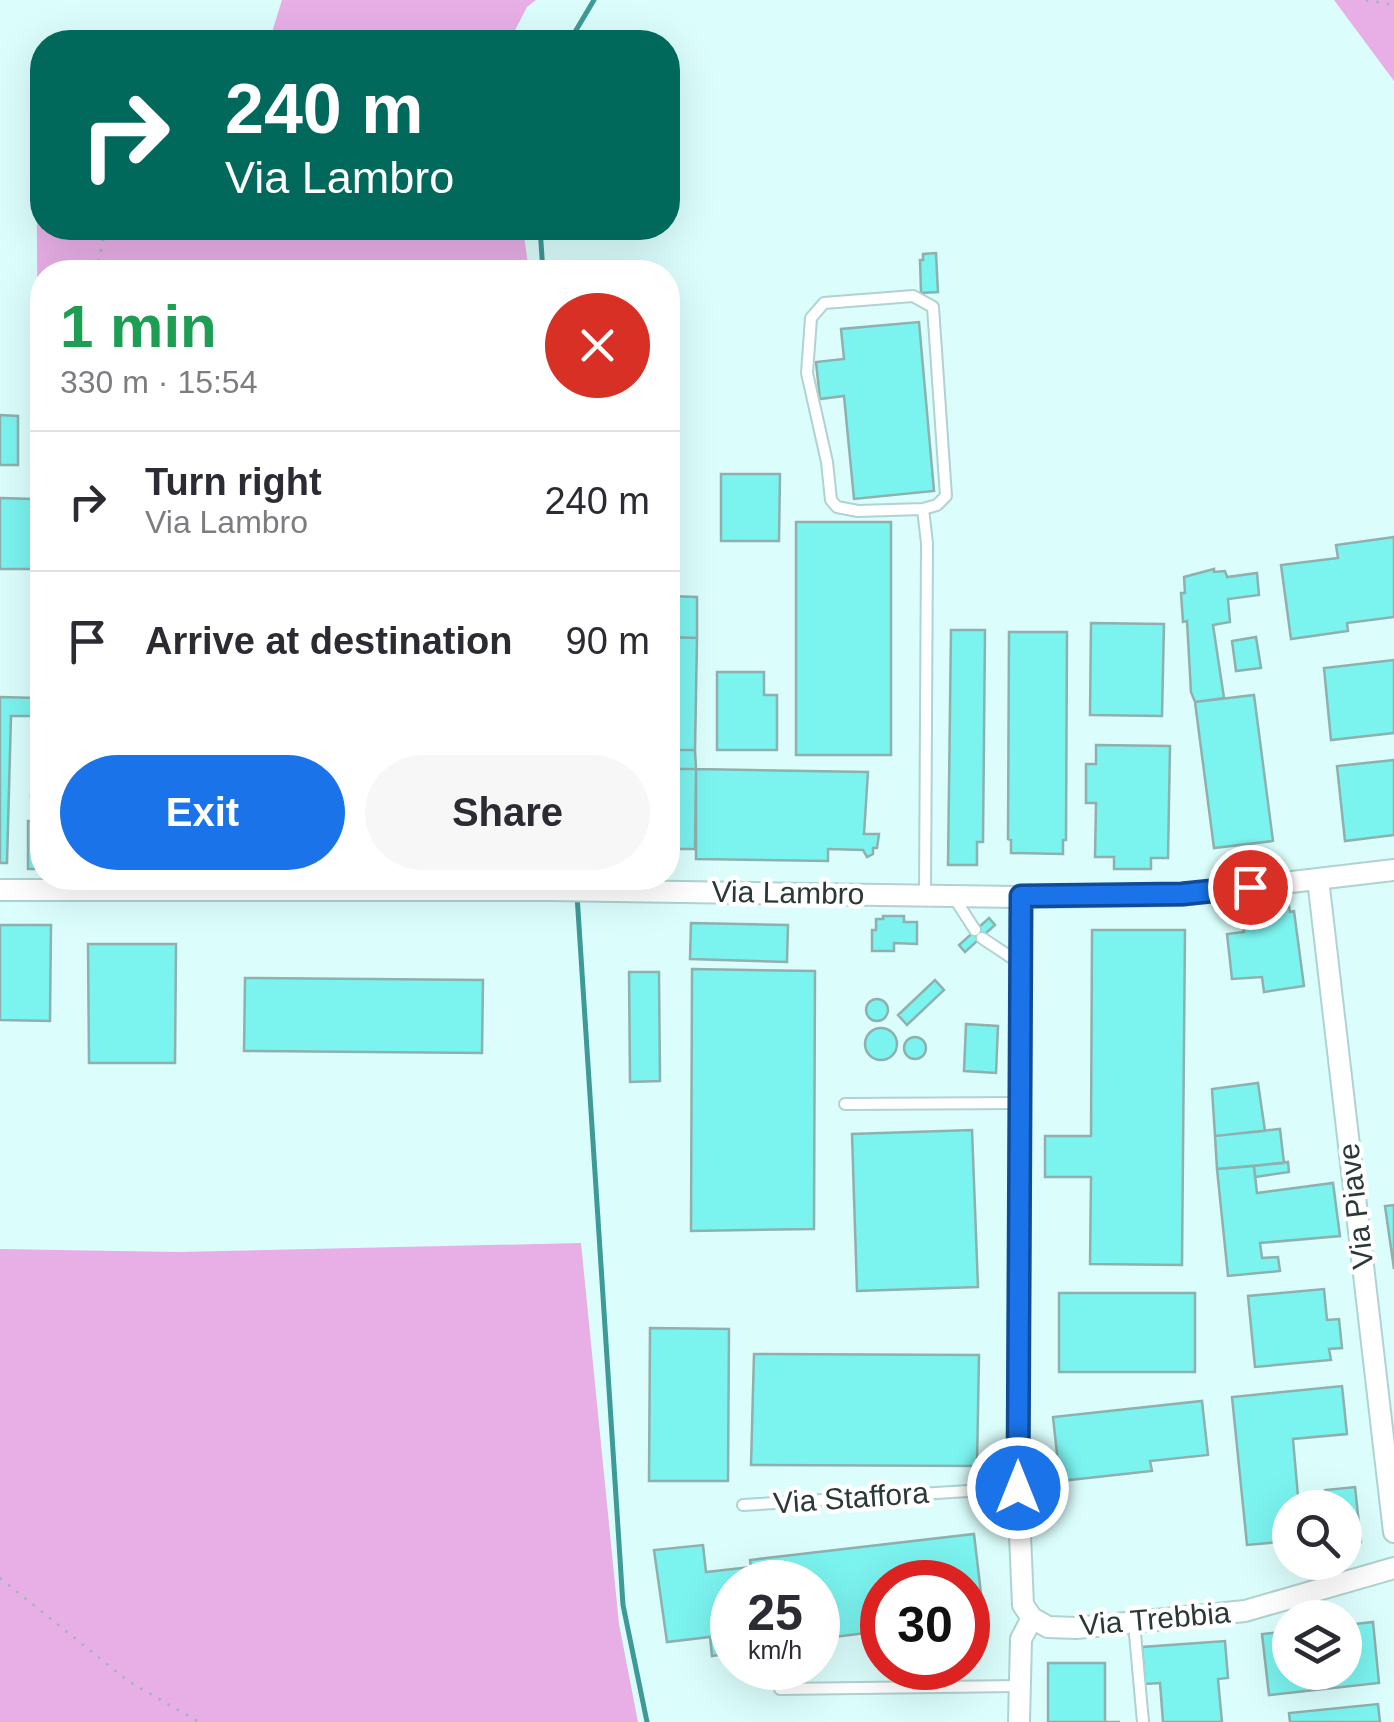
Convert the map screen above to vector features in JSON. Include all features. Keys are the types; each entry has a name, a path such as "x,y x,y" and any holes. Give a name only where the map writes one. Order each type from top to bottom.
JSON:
{"street":[{"name":"Via Lambro","path":"583,890 952,896 1182,894 1394,870"},
{"name":"Via Piave","path":"1318,879 1394,1532"},
{"name":"Via Lambro","path":"0,890 30,890"},
{"path":"1019,1722 1021,1639 1032,1618 1023,1605 1020,1584 1018,1488 1021,896"},
{"name":"Via Trebbia","path":"1032,1618 1048,1626 1076,1628 1246,1611 1394,1568"}],"lane":[{"path":"913,296 933,307 946,496 924,509 858,511 837,507 831,500 808,373 811,318 824,303 913,296"},
{"path":"924,509 925,894"},
{"path":"952,896 978,934 1021,964"},
{"path":"845,1104 1019,1103"},
{"name":"Via Staffora","path":"743,1505 1018,1488"},
{"path":"1134,1622 1143,1722"},
{"path":"840,1688 1019,1686"}],"path":[{"path":"1366,0 1394,6"},
{"path":"0,1578 128,1681 199,1722"}],"shaded area":[{"path":"282,0 536,0 527,7 515,30 273,30"},
{"path":"1334,0 1394,0 1394,81"},
{"path":"37,240 525,240 527,260 37,260"},
{"path":"581,1243 619,1624 638,1722 0,1722 0,1249 179,1252"}],"building":[{"path":"936,253 938,292 921,293 920,260 923,254"},
{"path":"919,322 934,491 854,499 844,396 820,399 816,362 844,359 841,329"},
{"path":"0,415 18,416 18,465 0,465"},
{"path":"721,474 780,474 779,541 721,541"},
{"path":"0,498 30,499 30,569 0,569"},
{"path":"796,522 891,522 891,755 796,755"},
{"path":"1394,537 1394,617 1347,623 1348,631 1291,639 1281,565 1338,558 1336,545"},
{"path":"1214,569 1225,571 1227,577 1257,573 1259,595 1228,599 1230,622 1213,625 1224,698 1195,702 1181,593 1185,593 1184,577"},
{"path":"680,596 697,597 697,638 680,637"},
{"path":"1091,623 1164,624 1162,716 1090,715"},
{"path":"951,630 985,630 983,842 977,842 977,865 948,865"},
{"path":"1009,632 1067,632 1063,854 1011,853"},
{"path":"680,637 697,638 695,750 680,750"},
{"path":"1256,637 1261,668 1236,671 1232,641"},
{"path":"1394,660 1394,733 1331,740 1324,668"},
{"path":"717,672 764,672 764,695 777,695 777,750 717,750"},
{"path":"1254,695 1273,841 1214,848 1195,702"},
{"path":"0,697 30,698 30,716 11,716 7,863 0,863"},
{"path":"1096,745 1170,746 1168,858 1151,858 1151,869 1114,869 1114,857 1095,857 1096,803 1086,803 1086,764 1096,764"},
{"path":"680,750 695,750 696,769 680,769"},
{"path":"1394,760 1394,835 1345,841 1337,766"},
{"path":"680,769 696,769 695,849 680,849"},
{"path":"696,769 868,772 864,834 879,834 877,848 867,857 863,850 828,849 828,861 696,859"},
{"path":"28,821 30,821 30,869"},
{"path":"1288,901 1290,912 1294,911 1304,986 1264,992 1262,977 1232,979 1227,934 1244,932 1240,907"},
{"path":"904,916 904,922 917,922 917,944 894,943 894,951 872,951 872,930 876,930 876,919"},
{"path":"989,918 995,925 965,952 959,945"},
{"path":"691,923 788,925 787,962 690,959"},
{"path":"0,925 51,925 50,1021 0,1020"},
{"path":"1092,930 1185,930 1182,1265 1090,1264 1091,1177 1045,1177 1045,1136 1091,1136"},
{"path":"88,944 176,944 175,1063 89,1063"},
{"path":"692,969 815,971 814,1229 691,1231"},
{"path":"629,972 659,972 660,1081 630,1082"},
{"path":"245,978 483,980 482,1053 244,1051"},
{"path":"935,980 944,990 907,1025 898,1015"},
{"path":"873,999 881,999 888,1010 881,1021 873,1021 866,1014 866,1006"},
{"path":"966,1024 998,1026 996,1073 964,1071"},
{"path":"881,1028 892,1033 897,1044 892,1055 881,1060 870,1055 865,1044 870,1033"},
{"path":"915,1037 923,1040 923,1056 915,1059 907,1056 904,1048 907,1040"},
{"path":"1258,1083 1265,1131 1215,1136 1212,1089"},
{"path":"1280,1129 1284,1163 1217,1169 1215,1136"},
{"path":"972,1130 978,1287 857,1291 852,1134"},
{"path":"1288,1162 1289,1172 1255,1177 1254,1166"},
{"path":"1254,1166 1257,1193 1333,1183 1340,1236 1260,1243 1262,1258 1278,1257 1280,1271 1228,1276 1217,1169"},
{"path":"1394,1205 1394,1269 1385,1206"},
{"path":"1324,1289 1327,1320 1339,1319 1342,1348 1329,1349 1331,1360 1255,1367 1248,1296"},
{"path":"1059,1293 1195,1293 1195,1372 1059,1372"},
{"path":"650,1328 729,1329 728,1481 649,1481"},
{"path":"754,1354 979,1355 977,1466 751,1465"},
{"path":"1342,1386 1347,1434 1293,1439 1297,1490 1272,1490 1272,1543 1247,1545 1232,1397"},
{"path":"1202,1401 1208,1455 1150,1461 1152,1471 1060,1481 1053,1417"},
{"path":"974,1534 977,1560 860,1560 860,1634 840,1636 840,1560 750,1560"},
{"path":"703,1545 706,1572 710,1572 710,1637 667,1642 654,1550"},
{"path":"1373,1622 1379,1683 1362,1685 1362,1623"},
{"path":"1272,1633 1272,1690 1315,1690 1269,1695 1262,1634"},
{"path":"1225,1641 1228,1678 1218,1679 1222,1722 1163,1722 1160,1683 1145,1684 1142,1647"},
{"path":"1048,1663 1105,1663 1105,1722 1048,1722"},
{"path":"1378,1704 1380,1722 1290,1722 1289,1713"}],"waterway":[{"path":"576,30 594,0"},
{"path":"541,240 542,260"},
{"path":"577,895 623,1605 647,1722"}],"route":[{"path":"1018,1488 1021,896 1182,894 1250,887"}]}
